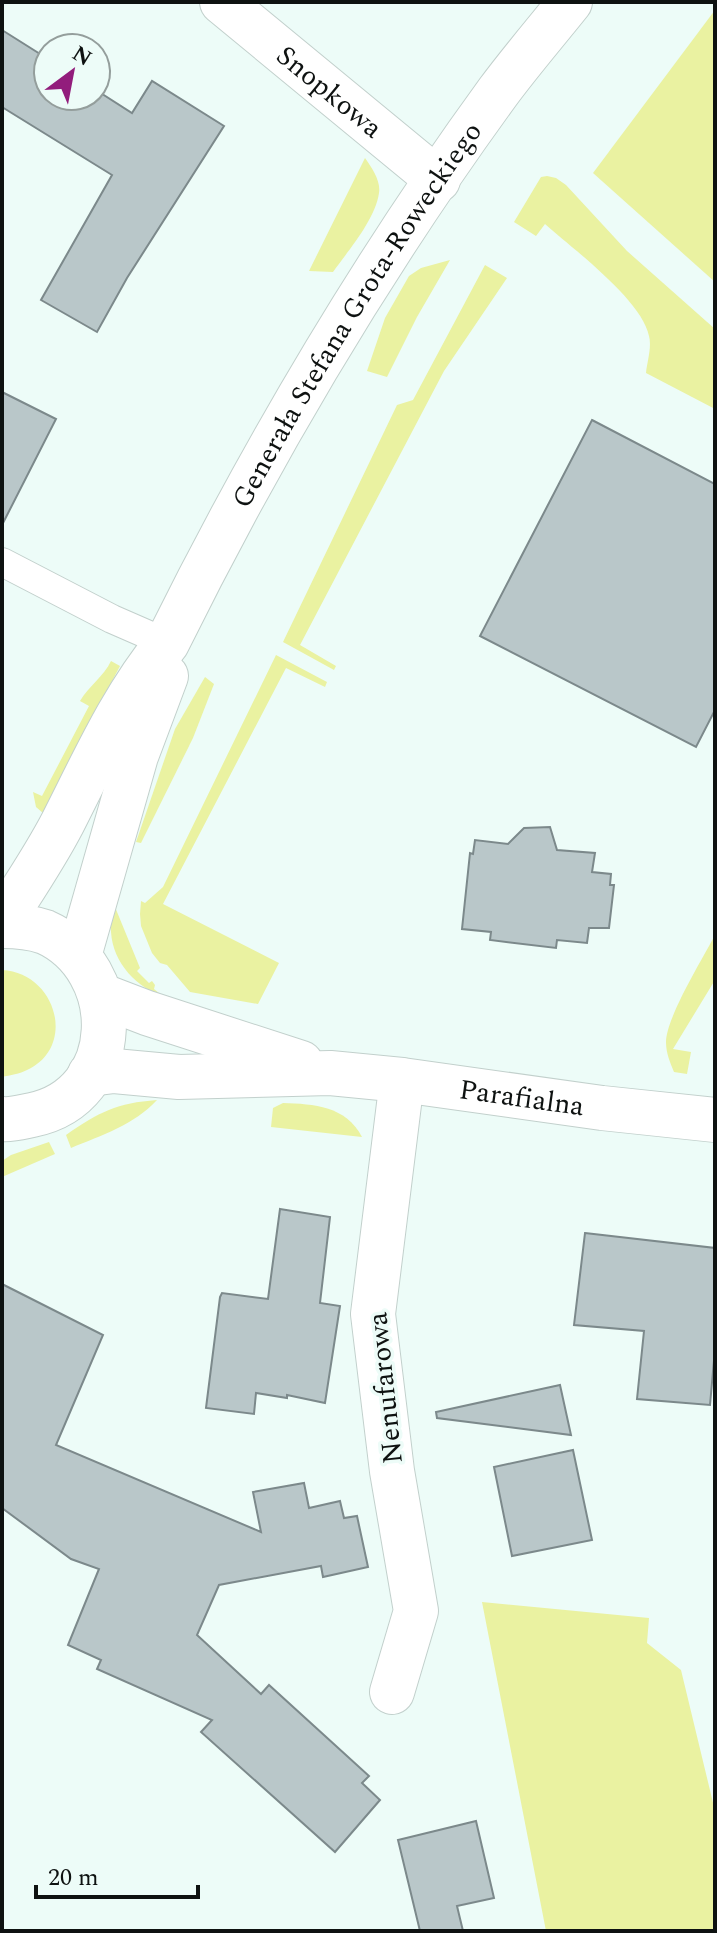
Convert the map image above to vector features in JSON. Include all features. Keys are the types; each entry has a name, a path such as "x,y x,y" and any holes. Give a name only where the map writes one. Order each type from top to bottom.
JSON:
{"street":[{"name":"Snopkowa","path":"222,2 438,180"},
{"name":"Generała Stefana Grota-Roweckiego","path":"2,924 41,861 147,667 167,643 295,403 388,252 498,93 570,2"},
{"name":"Generała Stefana Grota-Roweckiego","path":"79,956 136,756 166,680 167,643"},
{"path":"2,924 43,932 79,956 95,980 105,1028 97,1064 77,1091 45,1112 4,1122"},
{"name":"Parafialna","path":"100,995 330,1073"},
{"name":"Parafialna","path":"90,1074 114,1071 179,1077 330,1073 715,1120"},
{"name":"Nenufarowa","path":"392,1692 416,1611 392,1471 373,1314 402,1080"}],"lane":[{"path":"2,562 112,619 167,643"}],"green space":[{"path":"715,10 715,282 593,173"},
{"path":"365,158 379,184 372,214 333,272 309,271"},
{"path":"547,176 566,185 627,251 715,329 715,409 646,373 650,340 644,322 605,276 545,224 536,236 514,222 541,177"},
{"path":"450,260 387,377 367,371 385,318 409,276 421,268"},
{"path":"485,265 507,278 444,371 300,645 336,666 334,670 283,642 397,405 413,400"},
{"path":"276,655 327,682 325,687 286,668 163,904 279,963 258,1004 190,992 152,953 141,926 140,914 141,901 145,903 163,887"},
{"path":"111,661 120,666 43,813 36,807 33,792 42,796 89,706 80,701"},
{"path":"205,677 214,684 193,738 141,843 136,842 175,729"},
{"path":"115,907 140,968 137,971 149,983 152,981 154,989 165,998 136,981 116,954 111,932"},
{"path":"715,935 715,980 673,1049 691,1052 687,1074 674,1072 668,1057 668,1031 678,1004"},
{"path":"2,970 21,974 36,984 54,1012 56,1029 52,1045 43,1059 24,1071 2,1077"},
{"path":"157,1100 128,1123 71,1148 66,1135 89,1120 119,1106"},
{"path":"283,1103 317,1106 338,1113 362,1137 271,1127 273,1108"},
{"path":"49,1142 55,1154 2,1177 2,1161"},
{"path":"482,1602 649,1618 647,1643 681,1670 715,1811 715,1931 546,1931"}],"building":[{"path":"2,30 32,49 32,112 112,112 112,100 132,113 152,81 224,126 127,278 97,332 41,300 112,175 2,107"},
{"path":"2,392 56,419 2,525"},
{"path":"592,420 715,484 715,710 696,747 480,636"},
{"path":"550,827 557,850 595,853 592,872 611,874 610,885 614,885 609,928 589,928 587,943 557,940 556,948 490,940 491,932 462,929 470,853 473,854 475,840 508,844 524,828"},
{"path":"280,1209 330,1217 320,1303 340,1306 325,1403 287,1395 287,1398 256,1393 254,1414 206,1408 220,1297 222,1293 268,1299"},
{"path":"585,1233 715,1248 715,1349 710,1405 637,1399 644,1331 574,1325"},
{"path":"2,1284 103,1335 56,1445 261,1532 253,1492 304,1483 309,1508 340,1501 344,1518 357,1516 368,1567 323,1577 321,1566 219,1585 197,1635 261,1694 269,1685 369,1776 362,1783 380,1800 335,1852 201,1732 212,1720 97,1669 101,1660 68,1645 99,1569 71,1559 2,1508"},
{"path":"560,1385 571,1435 437,1418 436,1412"},
{"path":"573,1450 592,1540 512,1556 494,1467"},
{"path":"476,1821 494,1898 457,1906 463,1931 420,1931 398,1840"}]}
